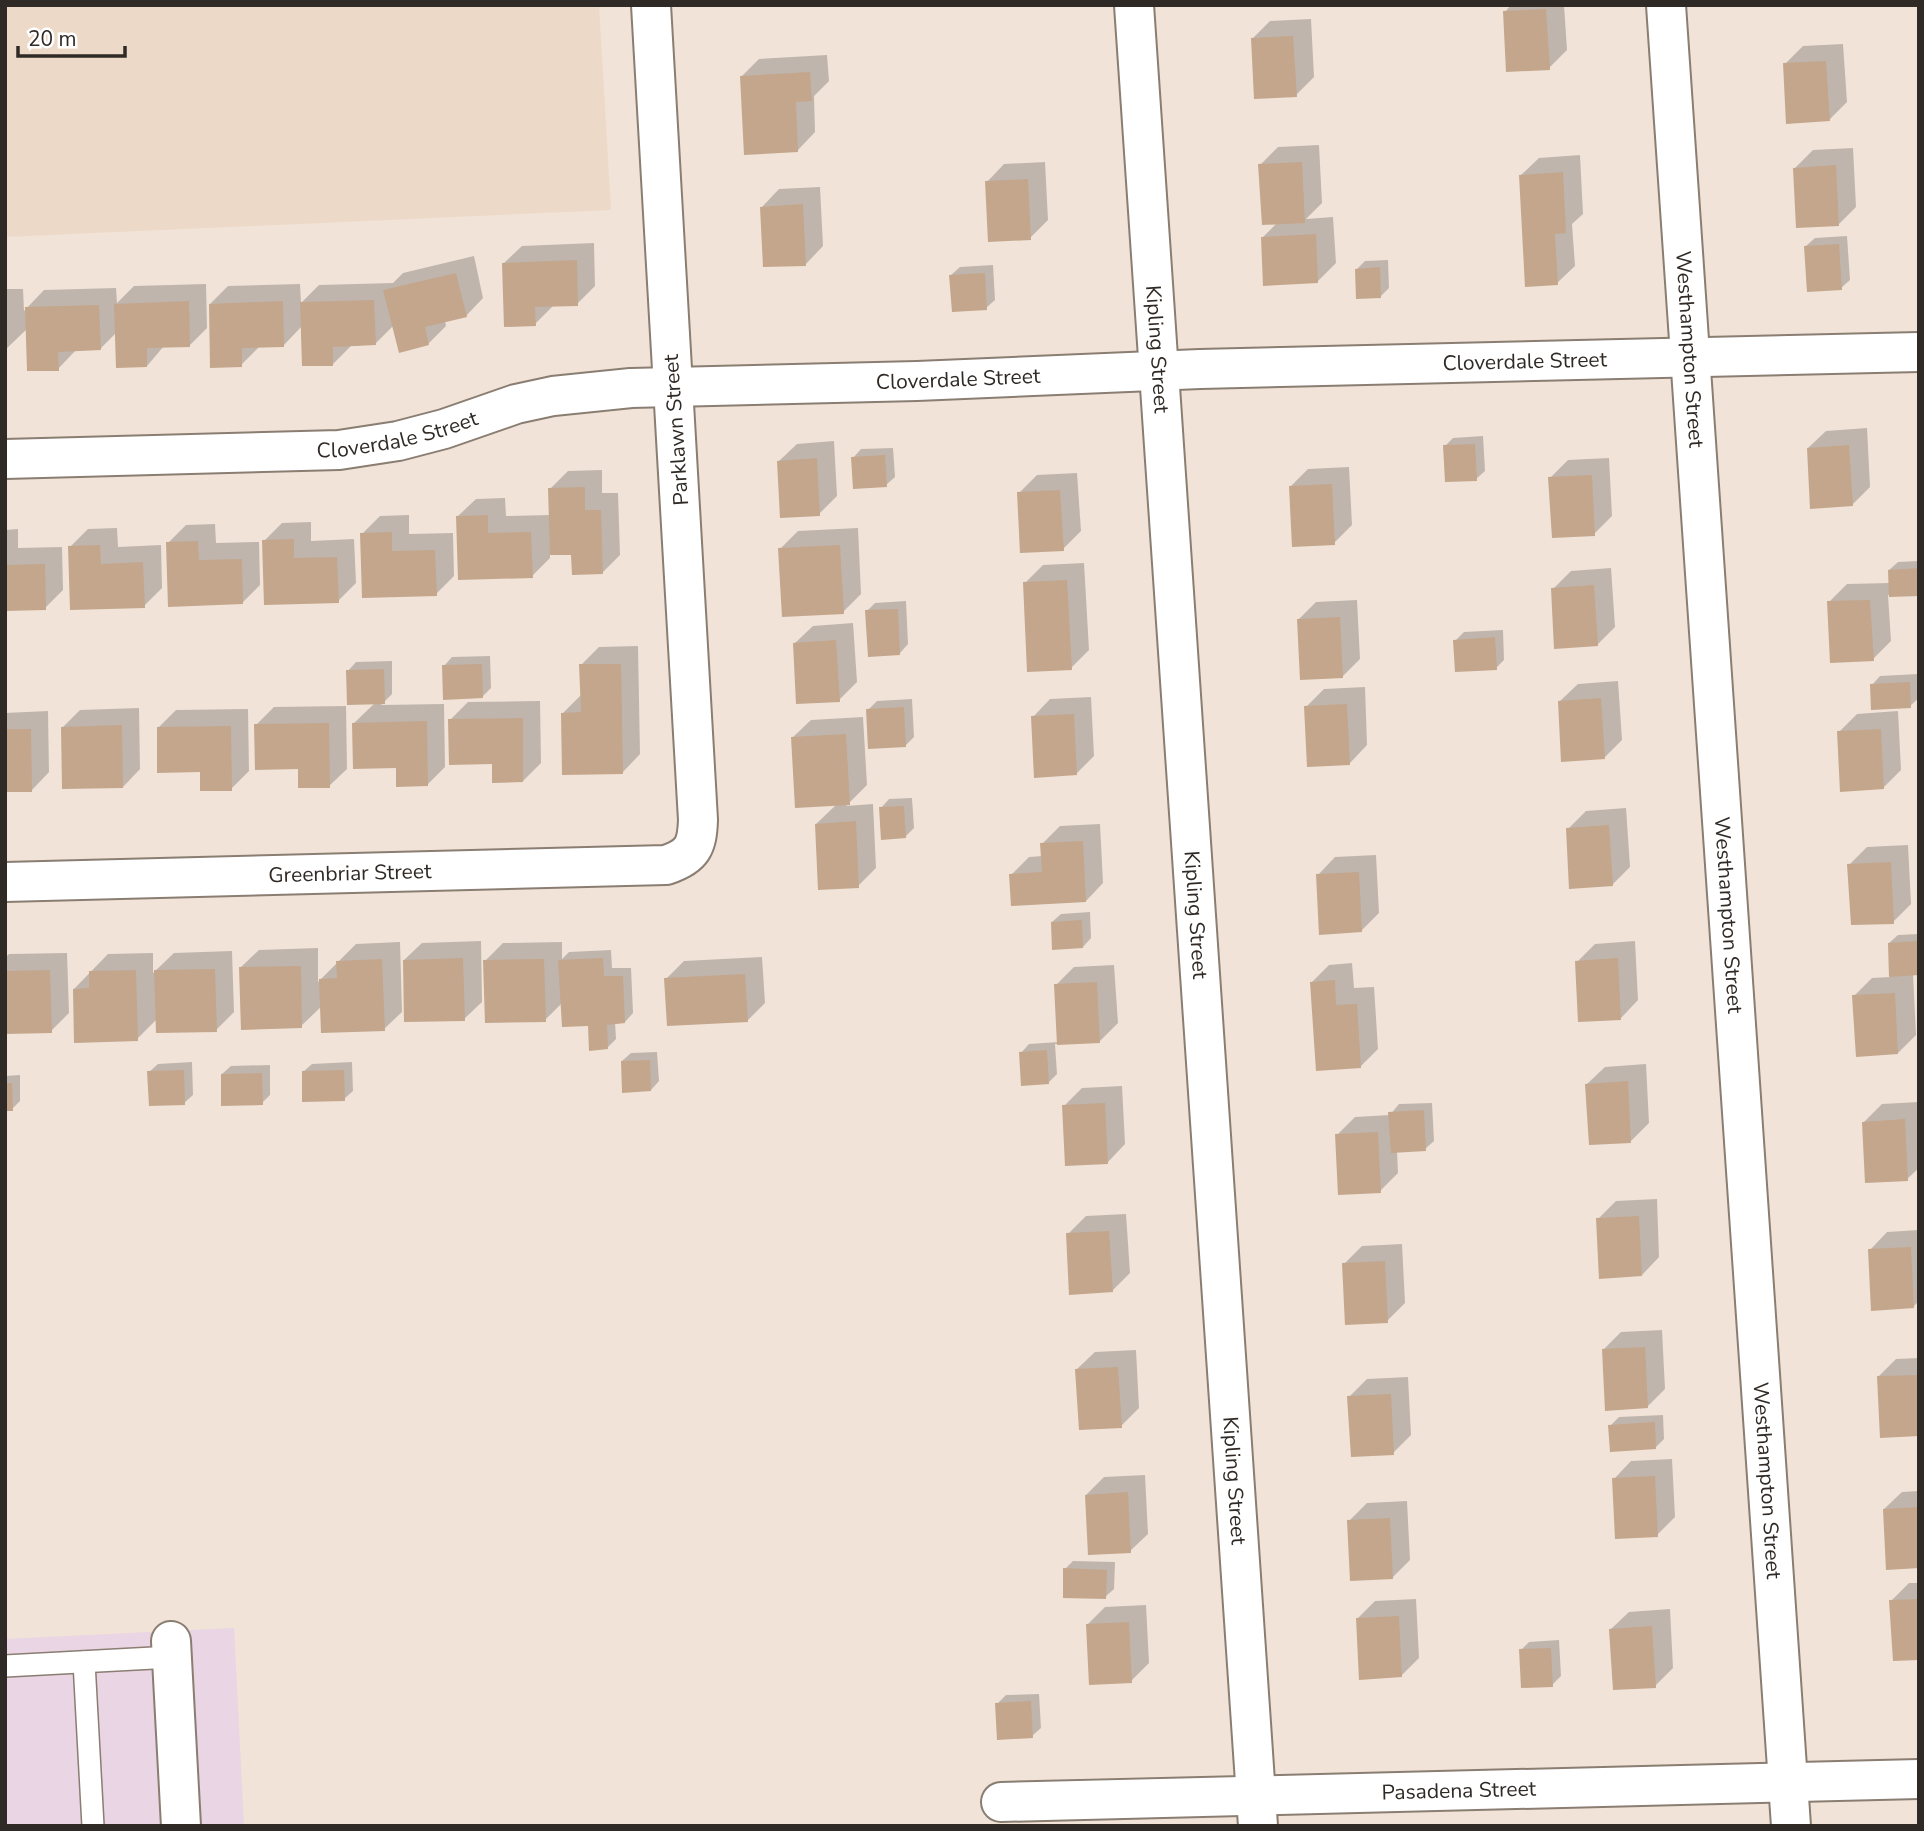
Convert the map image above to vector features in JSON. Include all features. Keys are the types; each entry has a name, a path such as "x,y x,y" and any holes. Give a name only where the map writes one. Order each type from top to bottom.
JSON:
{"street":[{"name":"Parklawn Street","path":"651,5 698,820 697,838 690,853"},
{"name":"Kipling Street","path":"1133,5 1257,1811"},
{"name":"Westhampton Street","path":"1665,5 1791,1826"},
{"name":"Cloverdale Street","path":"5,459 339,450 398,441 444,429 516,404 590,390 1159,371 1919,352"},
{"name":"Greenbriar Street","path":"5,882 666,865 690,853"},
{"path":"171,1649 181,1826"},
{"name":"Pasadena Street","path":"1001,1802 1257,1811 1788,1782 1919,1779"}],"lane":[{"path":"5,1666 84,1662 171,1649"},
{"path":"84,1662 93,1826"}],"shaded area":[{"path":"5,5 599,5 611,210 5,237"},
{"path":"234,1628 244,1826 5,1826 5,1639"}],"building":[{"path":"1546,9 1550,70 1506,72 1503,11"},
{"path":"1293,36 1297,97 1254,99 1251,38"},
{"path":"1826,61 1830,121 1786,124 1783,63"},
{"path":"810,72 812,101 796,102 798,152 744,155 740,76"},
{"path":"1302,162 1305,223 1262,225 1258,164"},
{"path":"1836,165 1839,226 1796,228 1793,168"},
{"path":"1563,172 1566,233 1555,234 1558,285 1525,287 1519,175"},
{"path":"1028,179 1031,240 988,242 985,181"},
{"path":"803,204 806,266 763,267 760,207"},
{"path":"1316,234 1318,283 1263,286 1261,237"},
{"path":"1839,244 1842,290 1807,292 1804,246"},
{"path":"577,260 578,306 535,307 536,326 504,327 502,263"},
{"path":"1380,267 1381,298 1356,299 1355,269"},
{"path":"456,273 467,317 425,327 429,345 399,353 383,290"},
{"path":"985,273 987,310 952,312 949,275"},
{"path":"374,300 376,345 333,347 333,366 302,366 300,302"},
{"path":"189,301 190,347 147,348 147,367 116,368 114,304"},
{"path":"283,301 284,347 242,348 242,367 210,368 209,304"},
{"path":"99,305 101,350 58,352 59,371 27,371 25,307"},
{"path":"1475,444 1477,481 1445,482 1443,445"},
{"path":"1849,445 1853,506 1810,509 1807,448"},
{"path":"885,455 887,487 853,489 851,457"},
{"path":"817,458 820,516 780,518 777,461"},
{"path":"1592,475 1595,536 1552,538 1548,477"},
{"path":"1332,484 1335,545 1292,547 1289,486"},
{"path":"585,487 585,510 601,510 603,574 572,575 571,555 550,555 548,488"},
{"path":"1060,490 1064,551 1020,553 1017,492"},
{"path":"488,515 488,533 531,532 533,578 458,580 456,516"},
{"path":"392,532 392,551 435,550 437,596 362,598 360,533"},
{"path":"294,539 294,558 337,557 339,603 264,605 262,540"},
{"path":"198,541 199,560 242,559 243,604 168,607 166,542"},
{"path":"100,545 101,564 143,562 145,608 70,610 68,546"},
{"path":"840,545 844,614 782,617 778,548"},
{"path":"45,564 46,610 5,611 5,565"},
{"path":"1919,568 1919,596 1889,597 1888,570"},
{"path":"1067,580 1072,670 1027,672 1023,582"},
{"path":"1594,585 1598,646 1554,649 1551,588"},
{"path":"1870,600 1874,661 1830,663 1827,601"},
{"path":"898,609 900,655 868,657 865,610"},
{"path":"1340,617 1343,678 1300,680 1297,619"},
{"path":"1495,637 1497,670 1455,672 1453,640"},
{"path":"836,640 840,702 796,704 793,643"},
{"path":"482,664 483,698 443,700 442,665"},
{"path":"579,664 621,664 623,774 562,775 561,713 581,712"},
{"path":"384,669 385,704 347,705 346,670"},
{"path":"1910,682 1911,708 1871,710 1870,684"},
{"path":"1601,698 1605,759 1561,762 1558,701"},
{"path":"1347,704 1350,765 1307,767 1304,706"},
{"path":"904,707 906,747 868,749 866,709"},
{"path":"1074,714 1077,775 1034,778 1031,716"},
{"path":"523,718 523,782 492,783 492,764 449,765 448,719"},
{"path":"427,721 428,786 396,787 396,768 353,769 352,723"},
{"path":"329,723 330,788 298,788 298,769 255,770 254,724"},
{"path":"122,725 123,788 62,789 61,727"},
{"path":"231,726 232,791 200,791 200,772 157,773 157,727"},
{"path":"5,729 31,729 32,792 5,792"},
{"path":"1881,729 1884,789 1840,792 1837,731"},
{"path":"846,734 850,805 795,808 791,737"},
{"path":"904,806 906,838 881,840 879,807"},
{"path":"856,821 859,888 818,890 815,824"},
{"path":"1609,825 1613,886 1569,889 1566,828"},
{"path":"1083,841 1086,902 1011,906 1009,874 1042,872 1040,843"},
{"path":"1891,862 1894,924 1851,925 1847,864"},
{"path":"1359,872 1362,932 1319,935 1316,874"},
{"path":"1082,920 1083,948 1052,950 1051,922"},
{"path":"1919,941 1919,975 1889,977 1888,943"},
{"path":"463,958 465,1021 404,1022 403,960"},
{"path":"603,958 604,976 623,976 625,1023 607,1025 608,1049 589,1051 588,1026 562,1027 558,960"},
{"path":"1618,958 1621,1020 1578,1022 1575,961"},
{"path":"382,959 385,1031 321,1033 319,979 337,978 336,961"},
{"path":"544,959 546,1022 485,1023 483,960"},
{"path":"301,966 302,1028 241,1030 239,967"},
{"path":"215,969 217,1032 156,1033 154,970"},
{"path":"50,970 52,1033 5,1034 5,971"},
{"path":"136,970 138,1041 74,1043 73,989 89,988 89,971"},
{"path":"745,974 748,1022 667,1026 664,978"},
{"path":"1335,980 1336,1005 1357,1004 1361,1068 1316,1071 1310,982"},
{"path":"1097,982 1100,1043 1057,1045 1054,984"},
{"path":"1895,993 1898,1054 1856,1057 1852,995"},
{"path":"1047,1050 1049,1084 1021,1086 1019,1052"},
{"path":"650,1060 651,1091 622,1093 621,1061"},
{"path":"184,1070 185,1105 149,1106 147,1071"},
{"path":"344,1070 345,1101 302,1102 302,1071"},
{"path":"262,1073 263,1105 221,1106 221,1074"},
{"path":"1628,1081 1631,1143 1589,1145 1585,1084"},
{"path":"5,1083 12,1083 13,1111 5,1111"},
{"path":"1105,1103 1108,1164 1065,1166 1062,1105"},
{"path":"1424,1110 1426,1151 1391,1153 1388,1112"},
{"path":"1905,1119 1908,1181 1865,1183 1862,1122"},
{"path":"1378,1132 1381,1193 1338,1195 1335,1134"},
{"path":"1639,1216 1642,1276 1599,1279 1596,1218"},
{"path":"1109,1231 1113,1292 1069,1295 1066,1233"},
{"path":"1911,1247 1914,1308 1871,1311 1868,1249"},
{"path":"1385,1261 1388,1323 1345,1325 1342,1263"},
{"path":"1645,1347 1648,1408 1605,1411 1602,1349"},
{"path":"1118,1367 1122,1428 1079,1430 1075,1369"},
{"path":"1919,1375 1919,1436 1880,1438 1877,1376"},
{"path":"1391,1394 1394,1455 1351,1457 1347,1396"},
{"path":"1655,1422 1656,1449 1610,1452 1608,1425"},
{"path":"1655,1476 1658,1537 1615,1539 1612,1478"},
{"path":"1128,1492 1131,1553 1088,1555 1085,1495"},
{"path":"1919,1507 1919,1568 1886,1570 1883,1509"},
{"path":"1390,1518 1393,1579 1350,1581 1347,1520"},
{"path":"1063,1568 1107,1570 1106,1599 1063,1598"},
{"path":"1919,1599 1919,1660 1893,1661 1889,1600"},
{"path":"1399,1616 1402,1677 1359,1680 1356,1618"},
{"path":"1129,1622 1132,1683 1089,1685 1086,1624"},
{"path":"1652,1626 1656,1688 1613,1690 1609,1629"},
{"path":"1551,1648 1553,1687 1521,1688 1519,1649"},
{"path":"1031,1701 1033,1738 997,1740 995,1703"}]}
